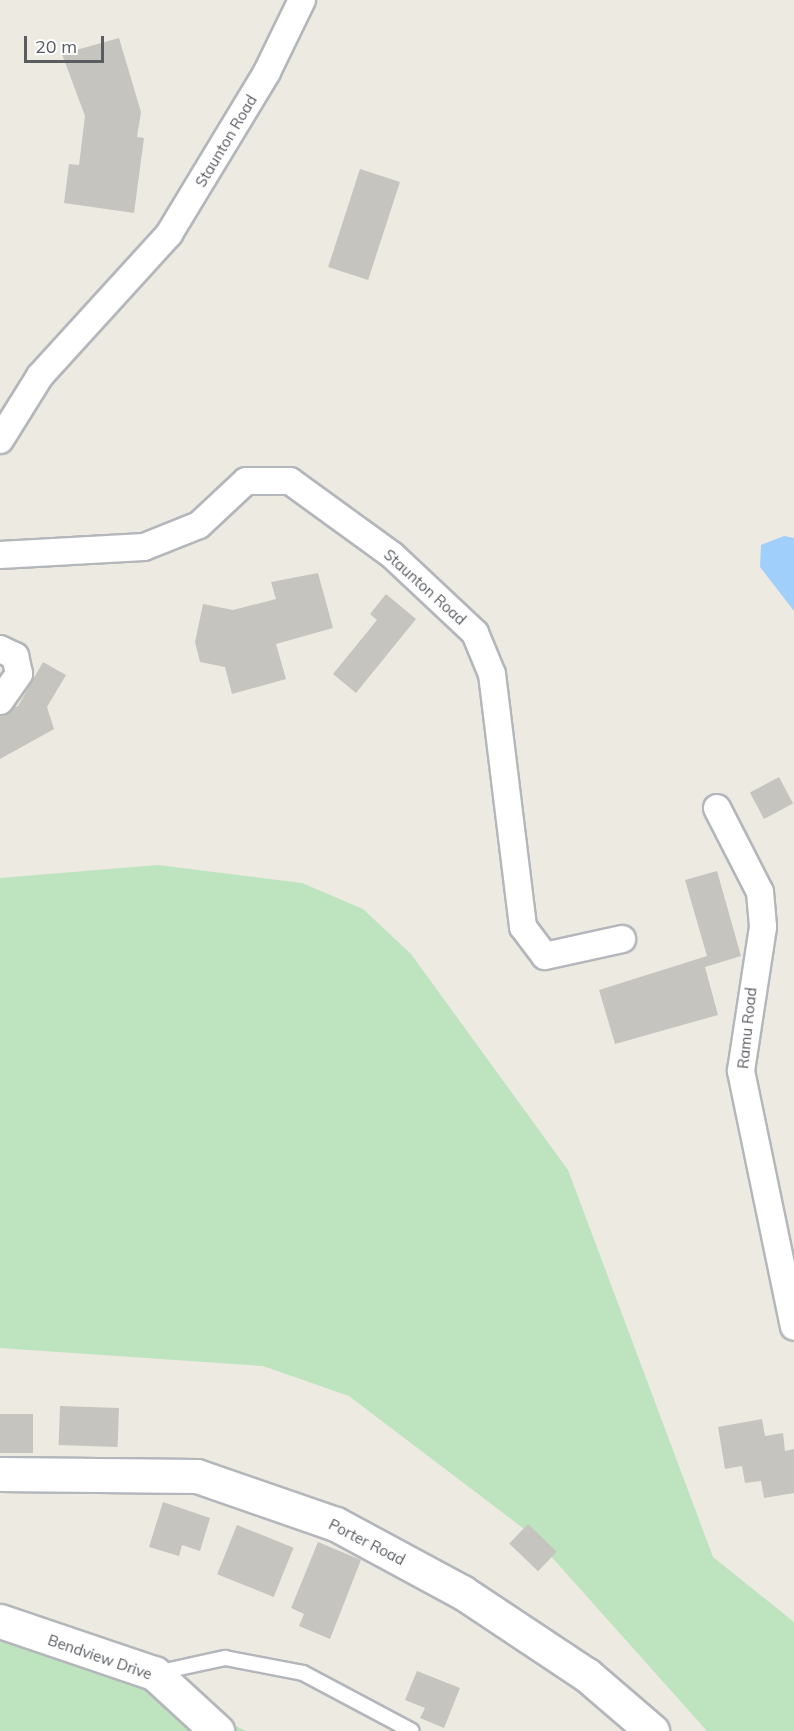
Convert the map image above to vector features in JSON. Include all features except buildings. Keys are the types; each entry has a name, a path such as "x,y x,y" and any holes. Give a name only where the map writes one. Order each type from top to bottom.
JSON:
{"street":[{"name":"Staunton Road","path":"0,440 40,376 169,234 267,72 302,0"},
{"name":"Staunton Road","path":"0,555 144,547 199,525 246,481 290,481 392,555 475,633 492,674 523,927 545,956 622,939"},
{"path":"0,649 15,656 19,675 0,701"},
{"name":"Ramu Road","path":"717,807 760,892 763,927 741,1071 794,1327"},
{"name":"Porter Road","path":"0,1474 197,1476 336,1524 462,1592 587,1675 652,1731"},
{"name":"Bendview Drive","path":"0,1621 154,1673 217,1731"}],"lane":[{"path":"154,1673 225,1658 303,1673 412,1731"}],"green space":[{"path":"158,865 302,883 363,909 411,954 568,1170 713,1557 794,1622 794,1731 707,1731 532,1535 349,1396 263,1366 0,1348 0,878"},
{"path":"0,1632 108,1666 246,1731 0,1731"}],"water":[{"path":"784,536 794,538 794,611 760,567 761,545"}]}
